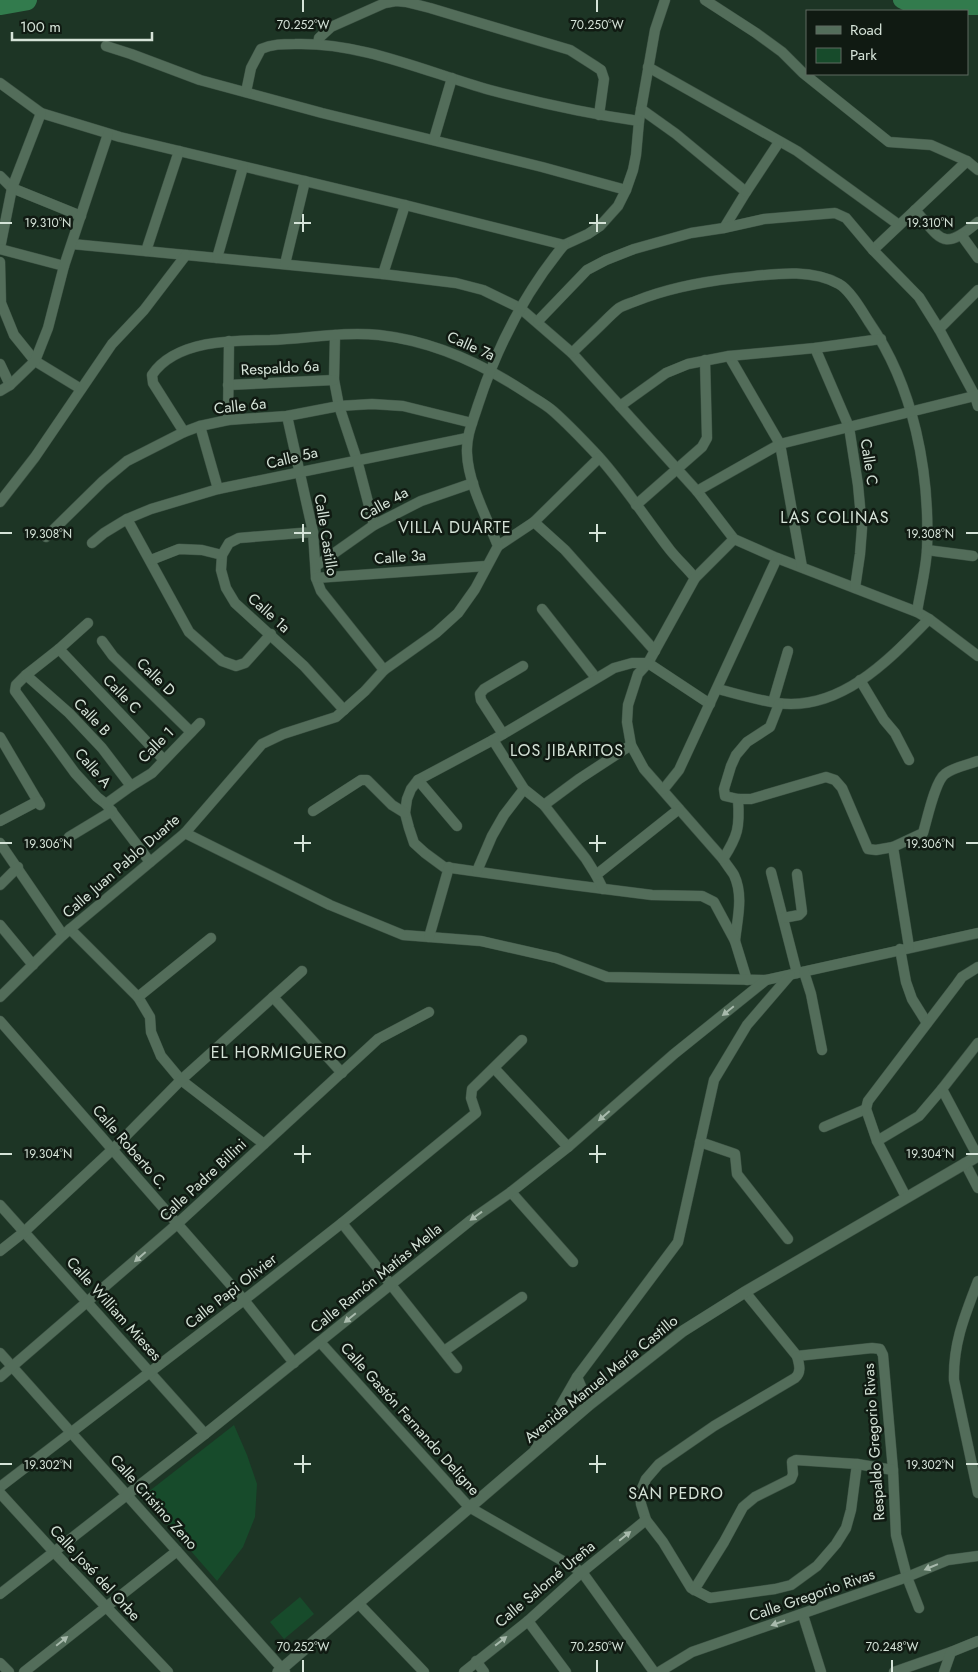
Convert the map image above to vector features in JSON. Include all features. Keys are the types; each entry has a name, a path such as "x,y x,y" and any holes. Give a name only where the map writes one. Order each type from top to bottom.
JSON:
{"street":[{"path":"599,458 534,522 498,546 473,483 467,454 467,438 490,370 520,308 538,278 564,245 600,226 618,206 626,190 634,170 639,122 654,30 665,0"},
{"path":"705,0 782,52 803,73 889,142 931,145 968,161 978,170"},
{"path":"318,44 319,38 330,27 385,3 406,2 430,8 570,50 596,66 601,70 604,79 599,115"},
{"path":"246,92 251,68 261,49 281,44 318,44 391,59 491,90 599,115 639,122"},
{"path":"106,46 200,80 626,190"},
{"path":"648,67 796,151 899,225"},
{"path":"434,140 452,78"},
{"path":"0,83 41,113 108,134 564,245"},
{"path":"641,109 676,134 746,192"},
{"path":"41,113 12,188 0,248 64,266"},
{"path":"0,391 10,385 35,361 48,328 64,266 108,134"},
{"path":"724,228 780,142"},
{"path":"146,251 178,151"},
{"path":"873,250 968,161"},
{"path":"217,258 243,167"},
{"path":"0,176 12,188 81,216"},
{"path":"285,264 305,181"},
{"path":"383,274 405,205"},
{"path":"915,210 940,237 946,240 962,236 978,222"},
{"path":"538,321 587,270 634,249 691,233 764,219 835,213 846,218 873,250 918,297 939,329 977,399 912,412 780,444 697,491"},
{"path":"962,236 978,258"},
{"path":"72,244 383,274 456,283 483,290 520,308 538,321 572,353 677,468 734,539 777,558 917,612 978,656"},
{"path":"0,502 35,457 112,344 144,310 186,255"},
{"path":"0,262 1,303 14,335 35,361 82,390"},
{"path":"572,353 619,308 665,292 704,282 764,275 809,274 826,278 842,285 881,339 912,412 927,505 927,550 917,612"},
{"path":"939,329 978,290"},
{"path":"335,335 334,380 339,406 357,460 374,525"},
{"name":"Calle 7a","path":"184,432 153,383 152,375 163,362 189,349 208,343 335,335 378,335 410,339 441,348 490,370 553,411 599,458 671,551 695,578"},
{"path":"620,406 666,372 688,364 729,356 815,348 881,339"},
{"path":"228,420 229,341"},
{"name":"Calle C","path":"815,348 849,428 858,485 862,528 856,588"},
{"path":"729,356 780,444 802,567"},
{"path":"636,505 706,443 705,360"},
{"path":"0,364 10,385"},
{"name":"Respaldo 6a","path":"228,385 334,380"},
{"name":"Calle 6a","path":"46,537 103,481 127,461 184,432 200,426 228,420 287,416 339,406 372,404 403,406 472,423"},
{"name":"Calle Castillo","path":"287,416 313,532 316,578 321,591 384,670"},
{"path":"200,426 218,489"},
{"name":"Calle 5a","path":"92,543 127,519 151,509 218,489 467,438"},
{"name":"Calle 4a","path":"316,566 374,525 421,501 473,483"},
{"path":"127,519 189,632 222,661 236,666 245,663 271,634"},
{"path":"534,522 565,550 654,651"},
{"path":"151,560 179,549 202,550 222,555 229,543 239,538 313,532"},
{"path":"734,539 695,578 648,663 638,674 628,705 627,722 631,745 644,769 723,859 734,875 738,888 739,907 735,941"},
{"name":"Calle Juan Pablo Duarte","path":"0,997 67,932 185,833 262,744 282,734 336,717 384,670 436,633 458,613 475,589 498,546"},
{"path":"927,550 973,556"},
{"name":"Calle 1a","path":"222,555 221,570 226,588 235,603 304,666 344,710"},
{"path":"663,790 679,770 777,558"},
{"name":"Calle 3a","path":"316,578 486,566"},
{"path":"542,609 596,678"},
{"path":"718,689 776,703 808,703 829,698 860,680 898,651 929,619"},
{"path":"26,675 88,623"},
{"name":"Calle D","path":"102,640 113,656 191,732"},
{"name":"Calle C","path":"59,649 164,760"},
{"path":"788,651 770,727 748,742 736,755 731,766 724,794 729,798 751,799 826,777 834,780 842,788 868,849 876,850 893,847 923,833 937,787 943,775 978,761"},
{"path":"710,704 648,663 632,663 614,668 493,740 418,780 411,789 404,813 414,842 424,853 444,867 652,895 702,896 714,902 735,941 747,980"},
{"path":"503,734 481,700 480,694 484,689 523,666"},
{"name":"Calle A","path":"26,675 16,685 15,691 75,773 109,807 150,862"},
{"name":"Calle B","path":"26,675 69,713 95,741 131,786"},
{"path":"860,680 884,720 895,733 909,760"},
{"name":"Calle 1","path":"69,836 109,807 131,786 152,773 200,723"},
{"path":"0,738 39,803 0,821"},
{"path":"493,740 524,789 544,806 596,875 603,889"},
{"path":"544,806 579,779 631,745"},
{"path":"313,811 361,780 366,780 392,805 404,813"},
{"path":"418,780 457,826"},
{"path":"476,871 504,815 524,789"},
{"path":"723,859 735,841 739,819 738,799"},
{"path":"596,875 679,809"},
{"path":"185,833 330,905 403,935 481,941 556,958 607,977 766,980 978,933"},
{"path":"0,843 67,932 138,997 150,1017 151,1032 161,1056 181,1080 264,1144"},
{"path":"893,847 906,982 912,999 927,1024"},
{"path":"0,885 18,867"},
{"path":"428,937 449,867"},
{"path":"771,872 797,973 811,994 822,1050"},
{"path":"783,918 802,912 797,874"},
{"path":"0,925 33,965"},
{"path":"138,997 211,938"},
{"path":"906,1197 877,1141 866,1108 868,1101 962,977 978,967"},
{"path":"0,1251 24,1232 112,1149 181,1080 302,971"},
{"path":"533,1452 577,1377 678,1242 714,1080 747,1025 797,973"},
{"name":"Calle Ramón Matías Mella","path":"0,1594 205,1434 471,1220 511,1192 568,1147 674,1054 766,980"},
{"path":"273,997 342,1073"},
{"name":"Calle Padre Billini","path":"0,1377 88,1303 176,1225 378,1039 429,1012"},
{"name":"Calle Roberto C.","path":"0,1021 176,1225 244,1300 294,1362"},
{"path":"522,1040 494,1068 568,1147"},
{"path":"877,1141 919,1116 976,1048"},
{"name":"Calle Papi Olivier","path":"0,1487 342,1223 476,1113 471,1098 472,1089 494,1068"},
{"path":"942,1089 978,1156"},
{"path":"824,1127 866,1108"},
{"path":"700,1142 735,1154 737,1174 788,1240"},
{"name":"Avenida Manuel María Castillo","path":"281,1671 588,1405 683,1331 745,1292 978,1156"},
{"path":"965,1164 978,1188"},
{"path":"511,1192 573,1262"},
{"name":"Calle William Mieses","path":"0,1205 205,1434"},
{"path":"342,1223 457,1368"},
{"path":"978,1281 958,1336 954,1380 978,1493"},
{"path":"745,1292 797,1356 800,1370 795,1378 714,1426 659,1464 646,1479 640,1494 640,1504 646,1520 663,1542 694,1590 710,1598 776,1589 791,1585 817,1566 836,1544 846,1528 851,1510 857,1464"},
{"path":"444,1351 522,1297"},
{"name":"Calle Gastón Fernando Deligne","path":"320,1342 469,1507 582,1572 654,1672"},
{"name":"Respaldo Gregorio Rivas","path":"797,1356 872,1348 880,1350 883,1355 893,1470 896,1535 907,1577 919,1608"},
{"name":"Calle Cristino Zeno","path":"0,1353 177,1551 281,1671"},
{"path":"577,1377 588,1405"},
{"path":"694,1590 724,1542 743,1506 755,1497 790,1479 793,1474 792,1462 796,1460 857,1464 893,1470"},
{"name":"Calle José del Orbe","path":"0,1493 168,1672"},
{"name":"Calle Salomé Ureña","path":"464,1672 528,1621 582,1572 646,1520"},
{"path":"24,1672 177,1551"},
{"name":"Calle Gregorio Rivas","path":"659,1672 692,1652 803,1615 948,1560 978,1556"},
{"path":"358,1603 424,1672"},
{"path":"803,1615 821,1672"},
{"path":"528,1621 566,1672"},
{"path":"894,1672 978,1641"},
{"path":"944,1672 951,1652"},
{"path":"476,1661 484,1672"},
{"path":"0,1663 9,1672"}],"green space":[{"path":"234,1425 257,1484 255,1517 243,1547 217,1581 143,1496"},
{"path":"300,1597 314,1614 284,1639 270,1622"}],"waterway":[{"path":"0,7 28,2 29,0"},
{"path":"901,0 915,7 978,7"}],"district":[{"name":"LAS COLINAS","path":"835,517"},
{"name":"VILLA DUARTE","path":"455,527"},
{"name":"LOS JIBARITOS","path":"567,750"},
{"name":"EL HORMIGUERO","path":"279,1052"},
{"name":"SAN PEDRO","path":"676,1493"}]}
